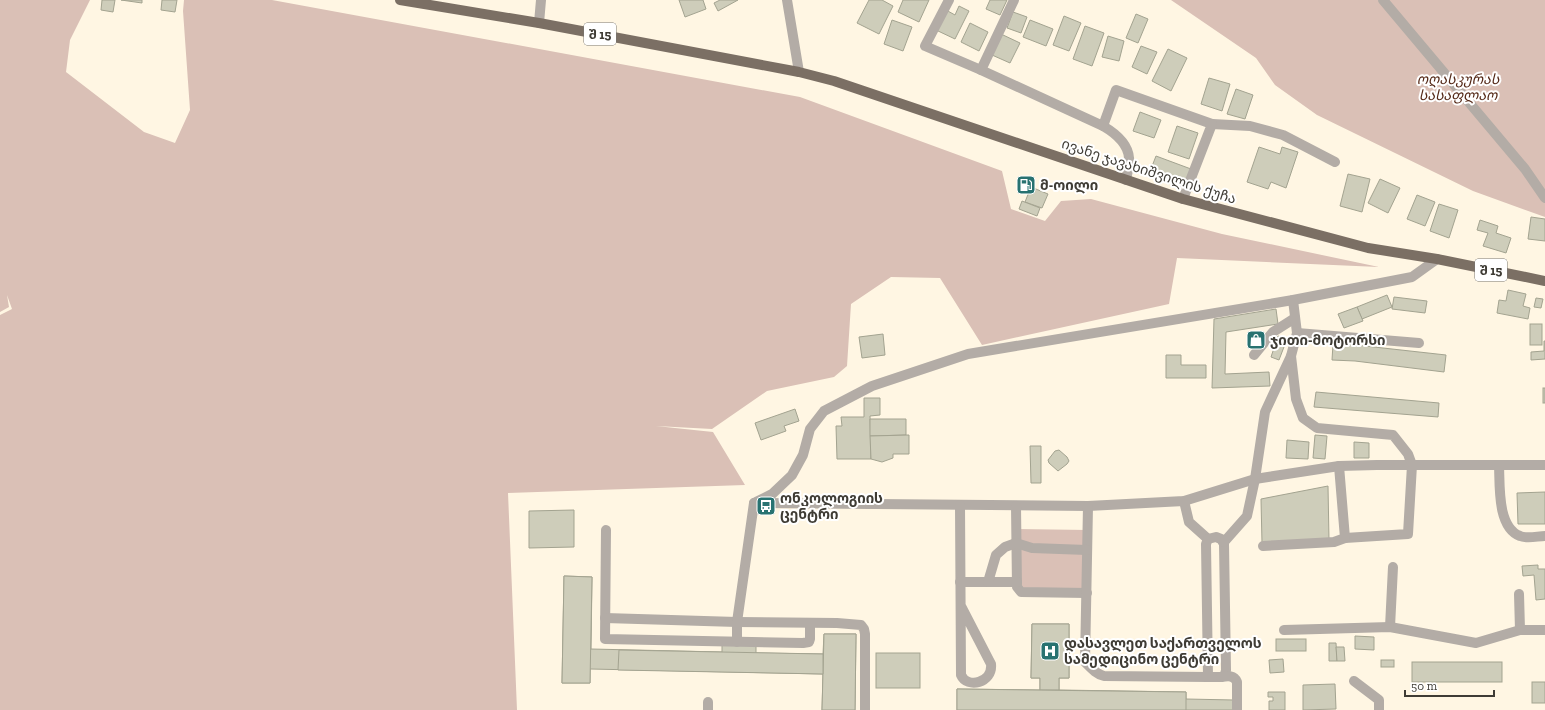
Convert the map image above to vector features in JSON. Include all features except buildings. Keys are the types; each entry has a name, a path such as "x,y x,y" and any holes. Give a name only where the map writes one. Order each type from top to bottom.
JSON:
{"main road":[{"name":"შ 15","path":"400,0 539,23 799,72"},
{"name":"ივანე ჯავახიშვილის ქუჩა","path":"799,72 834,81 1183,199 1368,248 1437,259 1545,281"}],"street":[{"path":"539,23 541,0"},
{"path":"787,0 799,72"},
{"path":"949,0 925,46 1104,126 1116,134 1125,146 1129,158 1126,180"},
{"path":"981,70 1014,0"},
{"path":"1383,0 1525,169 1545,198"},
{"path":"1104,126 1116,90 1212,124 1250,126 1283,135 1335,162"},
{"path":"1183,199 1212,124"},
{"path":"754,503 772,494 792,475 803,455 810,429 824,411 872,386 968,354 1293,300 1412,278 1437,259"},
{"path":"1221,677 1225,675 1226,670 1224,542 1247,516 1255,479 1265,412 1291,356 1297,333 1293,300"},
{"path":"1254,355 1273,332 1296,318"},
{"path":"1297,333 1419,343"},
{"path":"1263,546 1334,542 1345,538 1408,534 1412,465 1408,454 1393,435 1317,428 1303,418 1296,399 1291,356"},
{"path":"1499,465 1502,510 1510,530 1521,537 1545,536"},
{"path":"754,503 1088,506 1184,501 1255,479 1340,466 1545,465"},
{"path":"1340,466 1345,538"},
{"path":"1184,501 1189,522 1208,539"},
{"path":"737,642 737,622 754,503"},
{"path":"960,505 960,606 961,675 966,681 982,681 989,676 992,670 991,664 960,606"},
{"path":"1016,506 1017,587 1021,592 1087,593"},
{"path":"1088,506 1086,662 1091,669 1099,675 1232,676 1237,682 1237,710"},
{"path":"606,530 605,639 809,642 810,623"},
{"path":"1208,539 1216,537 1224,542"},
{"path":"1208,539 1206,544 1208,677"},
{"path":"988,582 996,554 1005,547 1016,543 1032,548 1087,550"},
{"path":"1390,627 1393,567"},
{"path":"960,582 1017,582"},
{"path":"1519,594 1520,630"},
{"path":"605,618 861,625 864,629 865,710"},
{"path":"1284,630 1390,627 1476,643 1520,630 1545,630"},
{"path":"1354,681 1379,700 1379,710"}],"green space":[{"path":"0,0 90,0 70,40 66,72 144,132 175,143 190,110 183,11 184,0 272,0 800,97 1002,171 1011,209 1045,221 1061,201 1091,199 1222,234 1379,267 1177,258 1169,304 982,345 940,278 891,277 851,304 847,366 834,377 767,391 712,429 656,426 713,432 745,485 508,493 517,710 0,710 0,315 12,309 7,295 9,307 0,312"},
{"name":"ოღასკურას სასაფლაო","path":"1171,0 1545,0 1545,217 1473,191 1317,115 1275,85 1256,58"},
{"path":"1016,529 1088,530 1087,593 1021,592"}],"place":[{"name":"მ-ოილი","path":"1026,185"},
{"name":"ჯითი-მოტორსი","path":"1256,340"},
{"name":"ონკოლოგიის ცენტრი","path":"766,506"},
{"name":"დასავლეთ საქართველოს სამედიცინო ცენტრი","path":"1050,651"}]}
